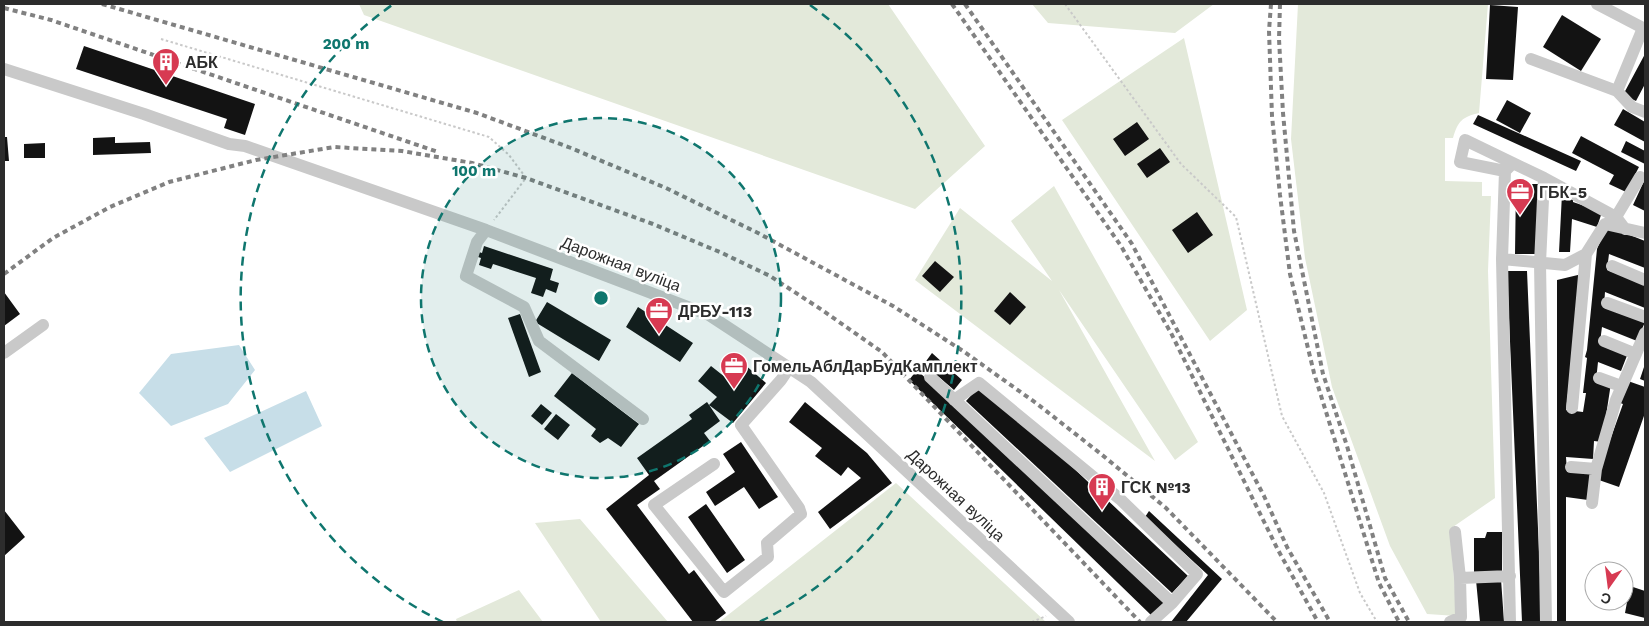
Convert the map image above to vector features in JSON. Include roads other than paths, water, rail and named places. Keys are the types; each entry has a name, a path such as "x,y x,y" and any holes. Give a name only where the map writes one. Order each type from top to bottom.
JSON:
{"street":[{"path":"1597,4 1643,28 1617,91"},
{"path":"1531,59 1617,91 1632,107 1645,112"},
{"name":"Дарожная вуліца","path":"4,69 144,114 229,144 245,146 486,230 709,315 811,382 1069,622"},
{"path":"1510,622 1502,260 1509,167 1544,178 1616,216 1625,229"},
{"path":"1616,216 1640,177"},
{"path":"1544,178 1540,263 1546,622"},
{"path":"1572,408 1586,254 1604,224 1645,232"},
{"path":"486,230 477,242 466,276 524,307 539,341 643,419"},
{"path":"1502,260 1565,266 1586,254"},
{"path":"1612,266 1645,280"},
{"path":"1607,303 1645,317"},
{"path":"4,353 43,325"},
{"path":"1592,503 1596,469 1616,400 1645,334"},
{"path":"1604,342 1636,354"},
{"path":"714,464 654,505 724,592 768,557 766,543 801,514 799,508 741,425 790,368"},
{"path":"930,377 1172,604"},
{"path":"1599,378 1621,386"},
{"path":"954,400 979,383 1120,499 1197,574 1172,604 1151,622"},
{"path":"1571,467 1596,469"},
{"path":"1450,622 1461,617 1460,578 1455,532"},
{"path":"1460,578 1510,576"}],"water":[{"path":"239,345 255,370 228,404 171,426 139,393 171,354"},
{"path":"306,391 322,426 230,472 204,438"}],"railway":[{"path":"102,4 477,113 571,148 666,188 758,233 893,306 963,351 1036,403 1166,508 1277,622"},
{"path":"952,4 1121,246 1171,333 1278,550 1318,622"},
{"path":"965,4 1132,244 1264,496 1287,547 1330,622"},
{"path":"1271,4 1269,31 1272,116 1290,274 1314,373 1379,583 1399,622"},
{"path":"1280,4 1279,39 1283,113 1294,231 1323,374 1347,446 1385,578 1409,622"},
{"path":"4,8 51,20 438,152"},
{"path":"4,274 53,238 110,207 169,182 256,160 334,147 402,151 472,163 526,178 653,224 722,253 770,276 882,352 1140,622"}],"place":[{"name":"АБК","path":"166,86"},
{"name":"ГБК-5","path":"1520,216"},
{"name":"ДРБУ-113","path":"659,335"},
{"name":"ГомельАблДарБудКамплект","path":"734,390"},
{"name":"ГСК №13","path":"1102,511"}]}
